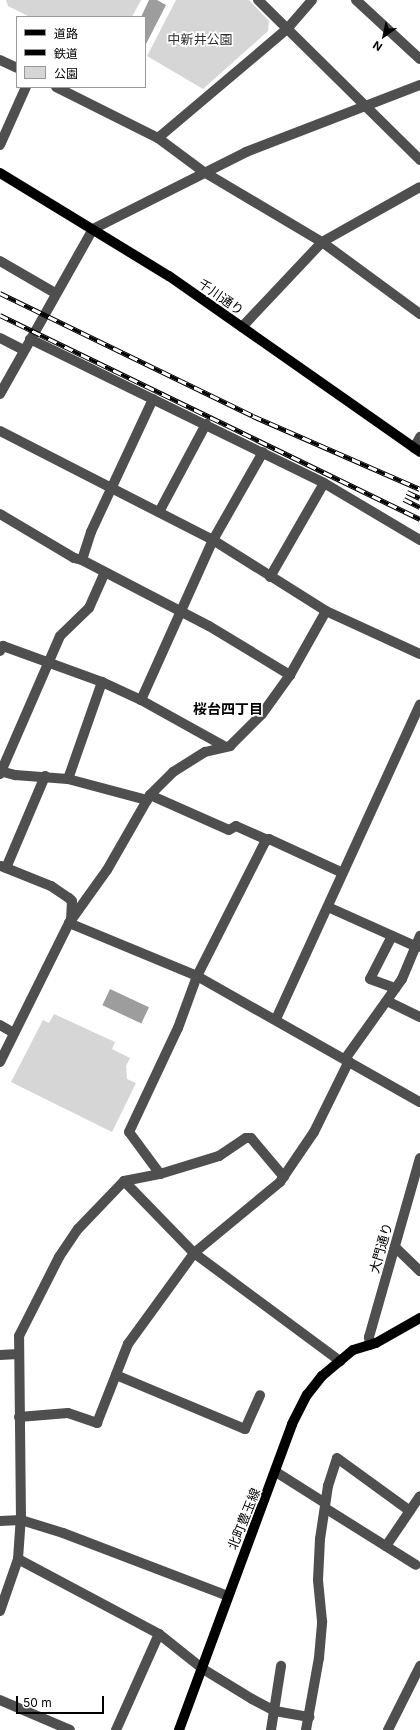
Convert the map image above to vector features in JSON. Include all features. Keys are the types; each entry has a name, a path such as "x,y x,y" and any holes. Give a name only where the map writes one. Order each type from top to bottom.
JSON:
{"main road":[{"name":"千川通り","path":"0,173 163,272 417,450"},
{"name":"北町豊玉線","path":"179,1730 203,1669 228,1596 276,1472 292,1424 307,1395 322,1376 353,1350 370,1345 420,1318"}],"street":[{"path":"258,0 420,160"},
{"path":"158,138 287,29 312,0"},
{"path":"356,0 420,58"},
{"path":"0,60 16,68"},
{"path":"0,394 55,293 93,229 204,172 266,143 420,85"},
{"path":"0,145 26,88"},
{"path":"58,88 158,138 204,172 322,242 420,314"},
{"path":"242,327 322,242 420,187"},
{"path":"0,261 55,293"},
{"path":"0,338 24,350"},
{"path":"30,339 324,483 420,540"},
{"path":"82,560 91,532 110,489 154,399"},
{"path":"159,512 206,424"},
{"path":"0,431 110,489 213,540 326,611 420,654"},
{"path":"417,450 420,437"},
{"path":"141,700 180,610 213,540 263,452"},
{"path":"270,577 324,483"},
{"path":"0,514 74,558 82,560 180,610 290,675"},
{"path":"105,572 89,608 60,636 1,772 68,779 148,797 229,830 236,826 267,840 269,839 342,873"},
{"path":"0,1062 70,921 107,870 148,797 172,772 205,752 224,746 230,746 262,714 290,675 326,611"},
{"path":"0,651 3,646 102,682 141,700 224,746"},
{"path":"68,779 102,682"},
{"path":"276,1019 420,704"},
{"path":"45,776 3,867 51,886 69,898 72,901 70,921"},
{"path":"160,1174 129,1132 178,1028 197,976 267,840"},
{"path":"328,907 417,947"},
{"path":"70,921 197,976 276,1019 420,1102"},
{"path":"392,936 370,979 396,988"},
{"path":"19,1417 68,1413 96,1423 128,1344 194,1253 284,1177 314,1132 347,1060 396,988 417,947 420,936"},
{"path":"387,1001 420,1017"},
{"path":"0,1025 14,1033"},
{"path":"0,1612 18,1559 22,1520 19,1417 19,1336 59,1257 78,1230 124,1181 160,1174 219,1156 246,1138 251,1138 284,1177"},
{"name":"大門通り","path":"370,1345 369,1338 420,1158"},
{"path":"124,1181 194,1253 340,1361"},
{"path":"395,1247 420,1271"},
{"path":"0,1355 18,1354"},
{"path":"116,1375 245,1429 260,1395"},
{"path":"306,1730 322,1621 318,1580 325,1505 337,1458 410,1511"},
{"path":"276,1472 416,1565"},
{"path":"386,1546 420,1496"},
{"path":"0,1521 22,1520 228,1596"},
{"path":"18,1559 159,1634 203,1669 275,1711 309,1717"},
{"path":"116,1730 159,1634"},
{"path":"271,1730 281,1666"},
{"path":"388,1730 420,1666"},
{"path":"0,1700 55,1727 70,1730"}],"green space":[{"path":"6,0 141,0 133,16 28,16 8,6"},
{"name":"中新井公園","path":"176,0 249,0 269,21 268,31 203,89 147,56"},
{"path":"54,1014 115,1042 112,1049 130,1058 126,1066 127,1079 136,1083 112,1132 11,1082 43,1020 49,1023"}],"shaded area":[{"path":"149,0 157,0 166,5 146,44 146,16 141,16"},
{"path":"110,989 149,1007 141,1023 102,1005"}],"railway":[{"path":"0,293 253,416 420,489"},
{"path":"0,315 420,519"},
{"path":"407,492 420,498"},
{"path":"404,499 420,507"}],"district":[{"name":"桜台四丁目","path":"228,709"}]}
